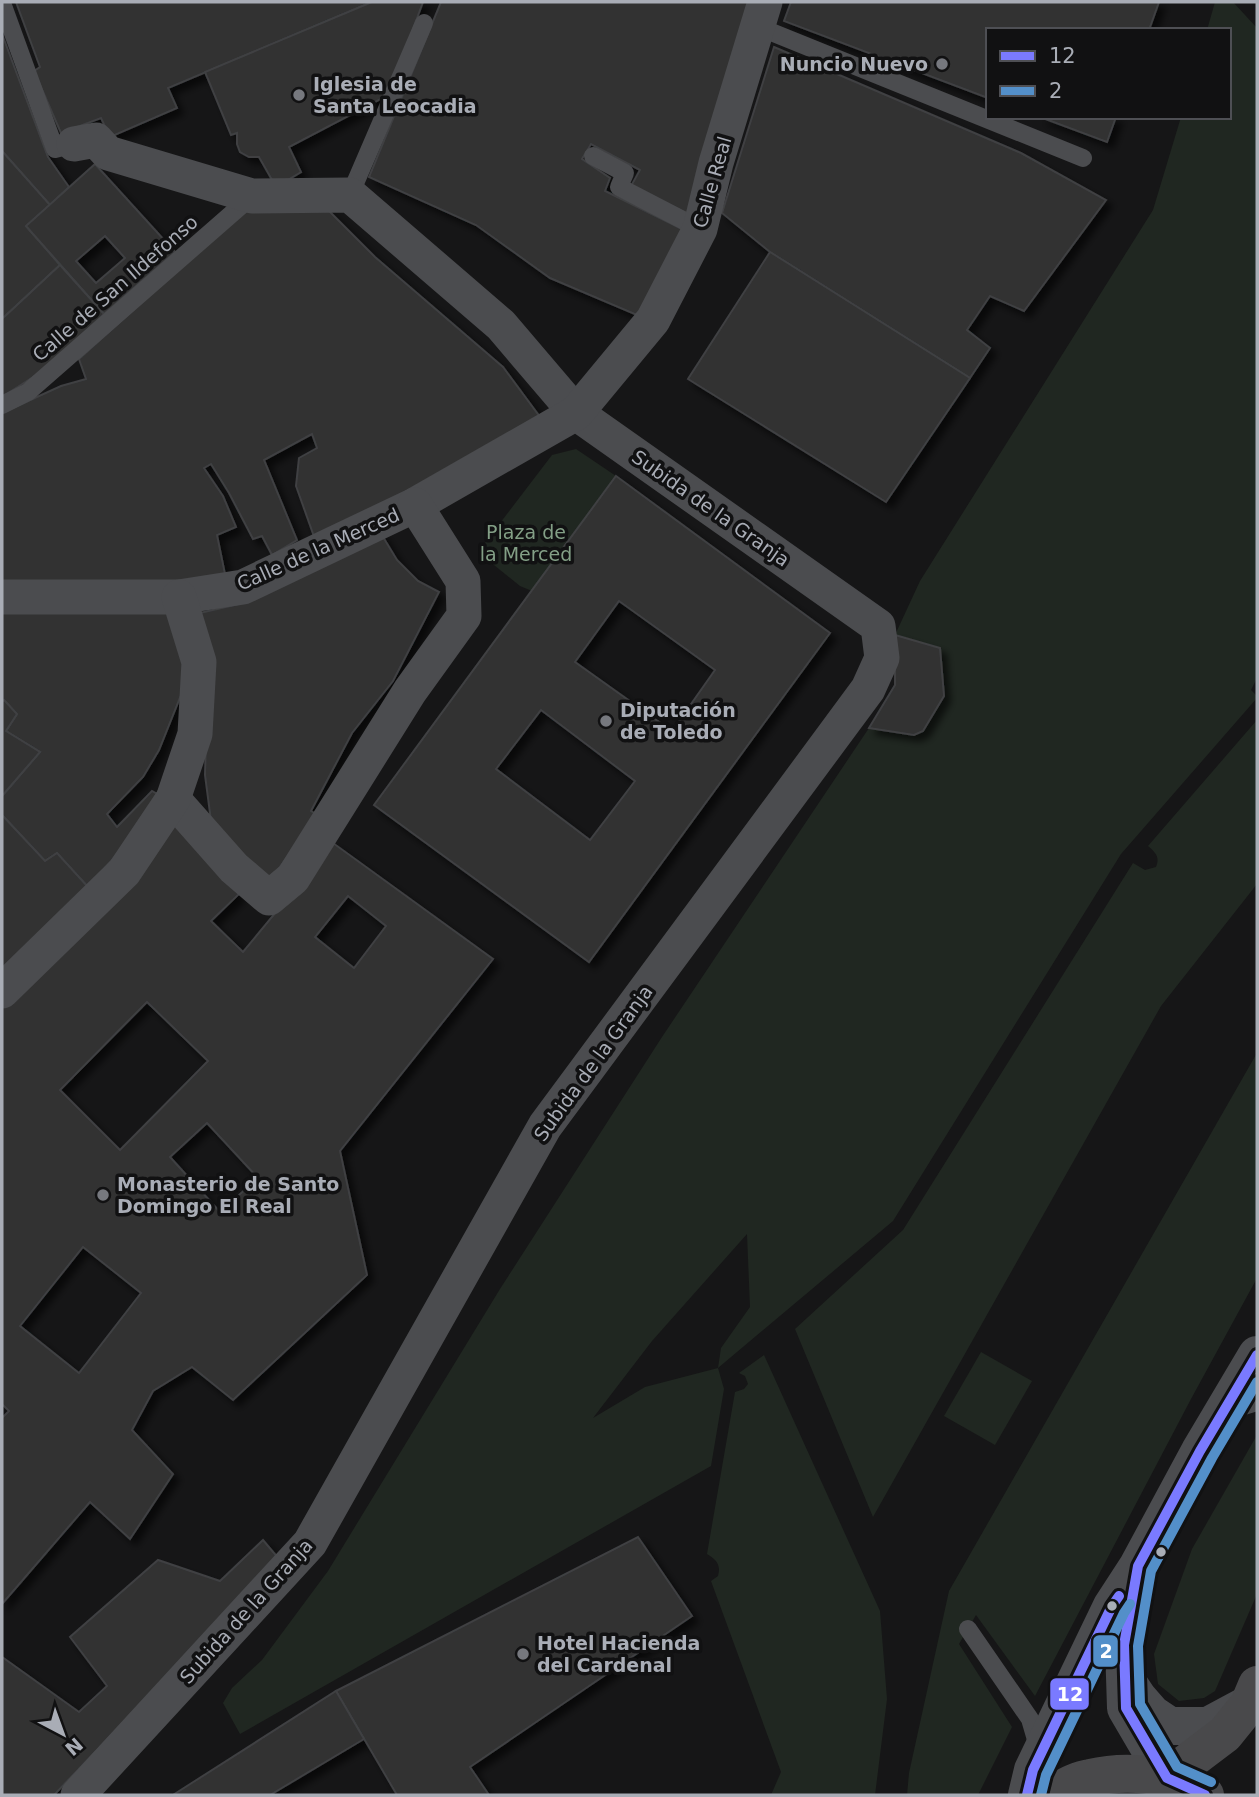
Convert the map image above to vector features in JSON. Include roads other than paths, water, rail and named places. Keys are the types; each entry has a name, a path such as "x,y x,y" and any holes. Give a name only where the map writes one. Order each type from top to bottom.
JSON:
{"main road":[{"path":"1167,1778 1225,1734 1253,1695"},
{"path":"1037,1787 1127,1773 1167,1778 1205,1795"}],"street":[{"name":"Calle Real","path":"576,412 653,320 700,229 716,163 762,14"},
{"path":"74,144 96,140 108,153 253,197 339,195"},
{"name":"Subida de la Granja","path":"78,1795 310,1543 545,1125 868,689 881,658 878,626 576,412 500,325 339,195"},
{"path":"173,799 234,868 269,898 293,877 410,691 464,616 463,581 415,505 576,412"},
{"name":"Calle de la Merced","path":"2,597 179,597 243,587 415,505"},
{"path":"2,991 124,872 173,799 194,734 199,662 179,597"},
{"path":"1037,1787 1112,1606 1138,1566 1200,1451 1241,1407 1257,1355"},
{"path":"1138,1566 1124,1645 1126,1708 1167,1778"},
{"path":"1125,1679 1152,1714 1170,1726 1208,1726 1253,1695"}],"lane":[{"path":"2,3 55,149 74,144"},
{"path":"762,14 986,114"},
{"path":"339,195 424,23"},
{"path":"996,119 1083,158"},
{"path":"593,156 625,173 619,187 700,229"},
{"name":"Calle de San Ildefonso","path":"2,405 28,391 253,197"},
{"path":"968,1629 1030,1719 1037,1744 1037,1787"}],"place":[{"name":"Nuncio Nuevo","path":"942,64"},
{"name":"Iglesia de Santa Leocadia","path":"299,95"},
{"name":"Diputación de Toledo","path":"606,721"},
{"name":"Monasterio de Santo Domingo El Real","path":"103,1195"},
{"name":"Hotel Hacienda del Cardenal","path":"523,1654"}],"park label":[{"name":"Plaza de la Merced","path":"526,543"}]}
